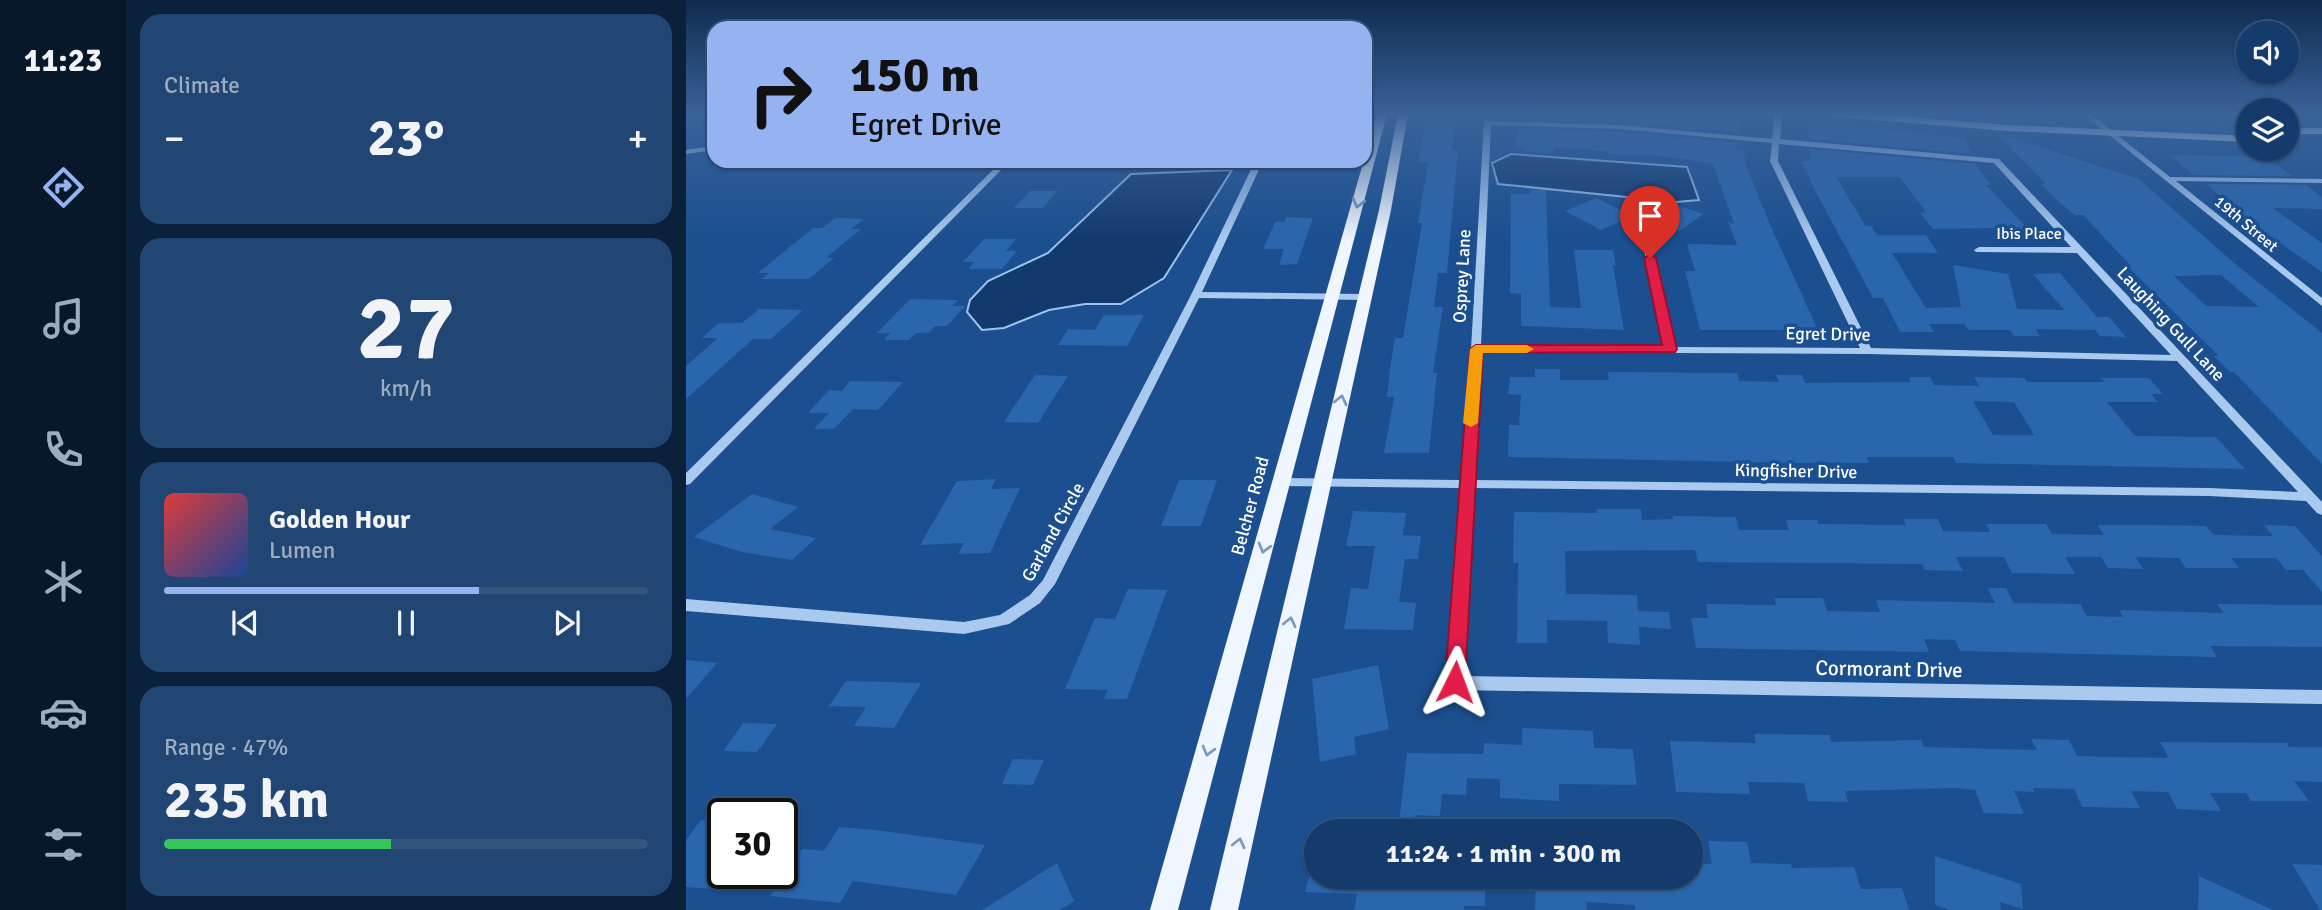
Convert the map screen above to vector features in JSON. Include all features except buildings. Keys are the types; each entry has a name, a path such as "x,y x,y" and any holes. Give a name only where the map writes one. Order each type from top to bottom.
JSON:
{"main road":[{"path":"1224,910 1395,156"},
{"name":"Belcher Road","path":"1164,910 1368,168"}],"street":[{"name":"Osprey Lane","path":"1455,682 1485,156"},
{"path":"1774,156 1779,175 1867,351"},
{"name":"Laughing Gull Lane","path":"1946,156 1996,161 2322,510"},
{"name":"19th Street","path":"2141,156 2322,303"},
{"path":"686,481 999,168"},
{"name":"Garland Circle","path":"686,605 964,628 1004,620 1035,599 1048,584 1196,295 1256,168"},
{"path":"2171,179 2322,181"},
{"path":"1645,235 1670,349"},
{"name":"Ibis Place","path":"1979,250 2078,250"},
{"path":"1196,295 1364,297"},
{"name":"Egret Drive","path":"1476,349 1867,351 2179,358"},
{"name":"Kingfisher Drive","path":"1282,482 2209,492 2309,497"},
{"name":"Cormorant Drive","path":"1455,682 2322,697"}],"shaded area":[{"path":"1506,156 1544,156 1687,167 1699,200 1676,202 1498,184 1492,163"},
{"path":"1232,170 1164,278 1121,304 1085,304 1049,310 1004,328 982,330 967,312 970,300 988,281 1048,253 1131,174"}],"slow traffic":[{"path":"1471,423 1476,349 1527,349"}],"route":[{"path":"1455,682 1476,349 1670,349 1650,258"}]}
